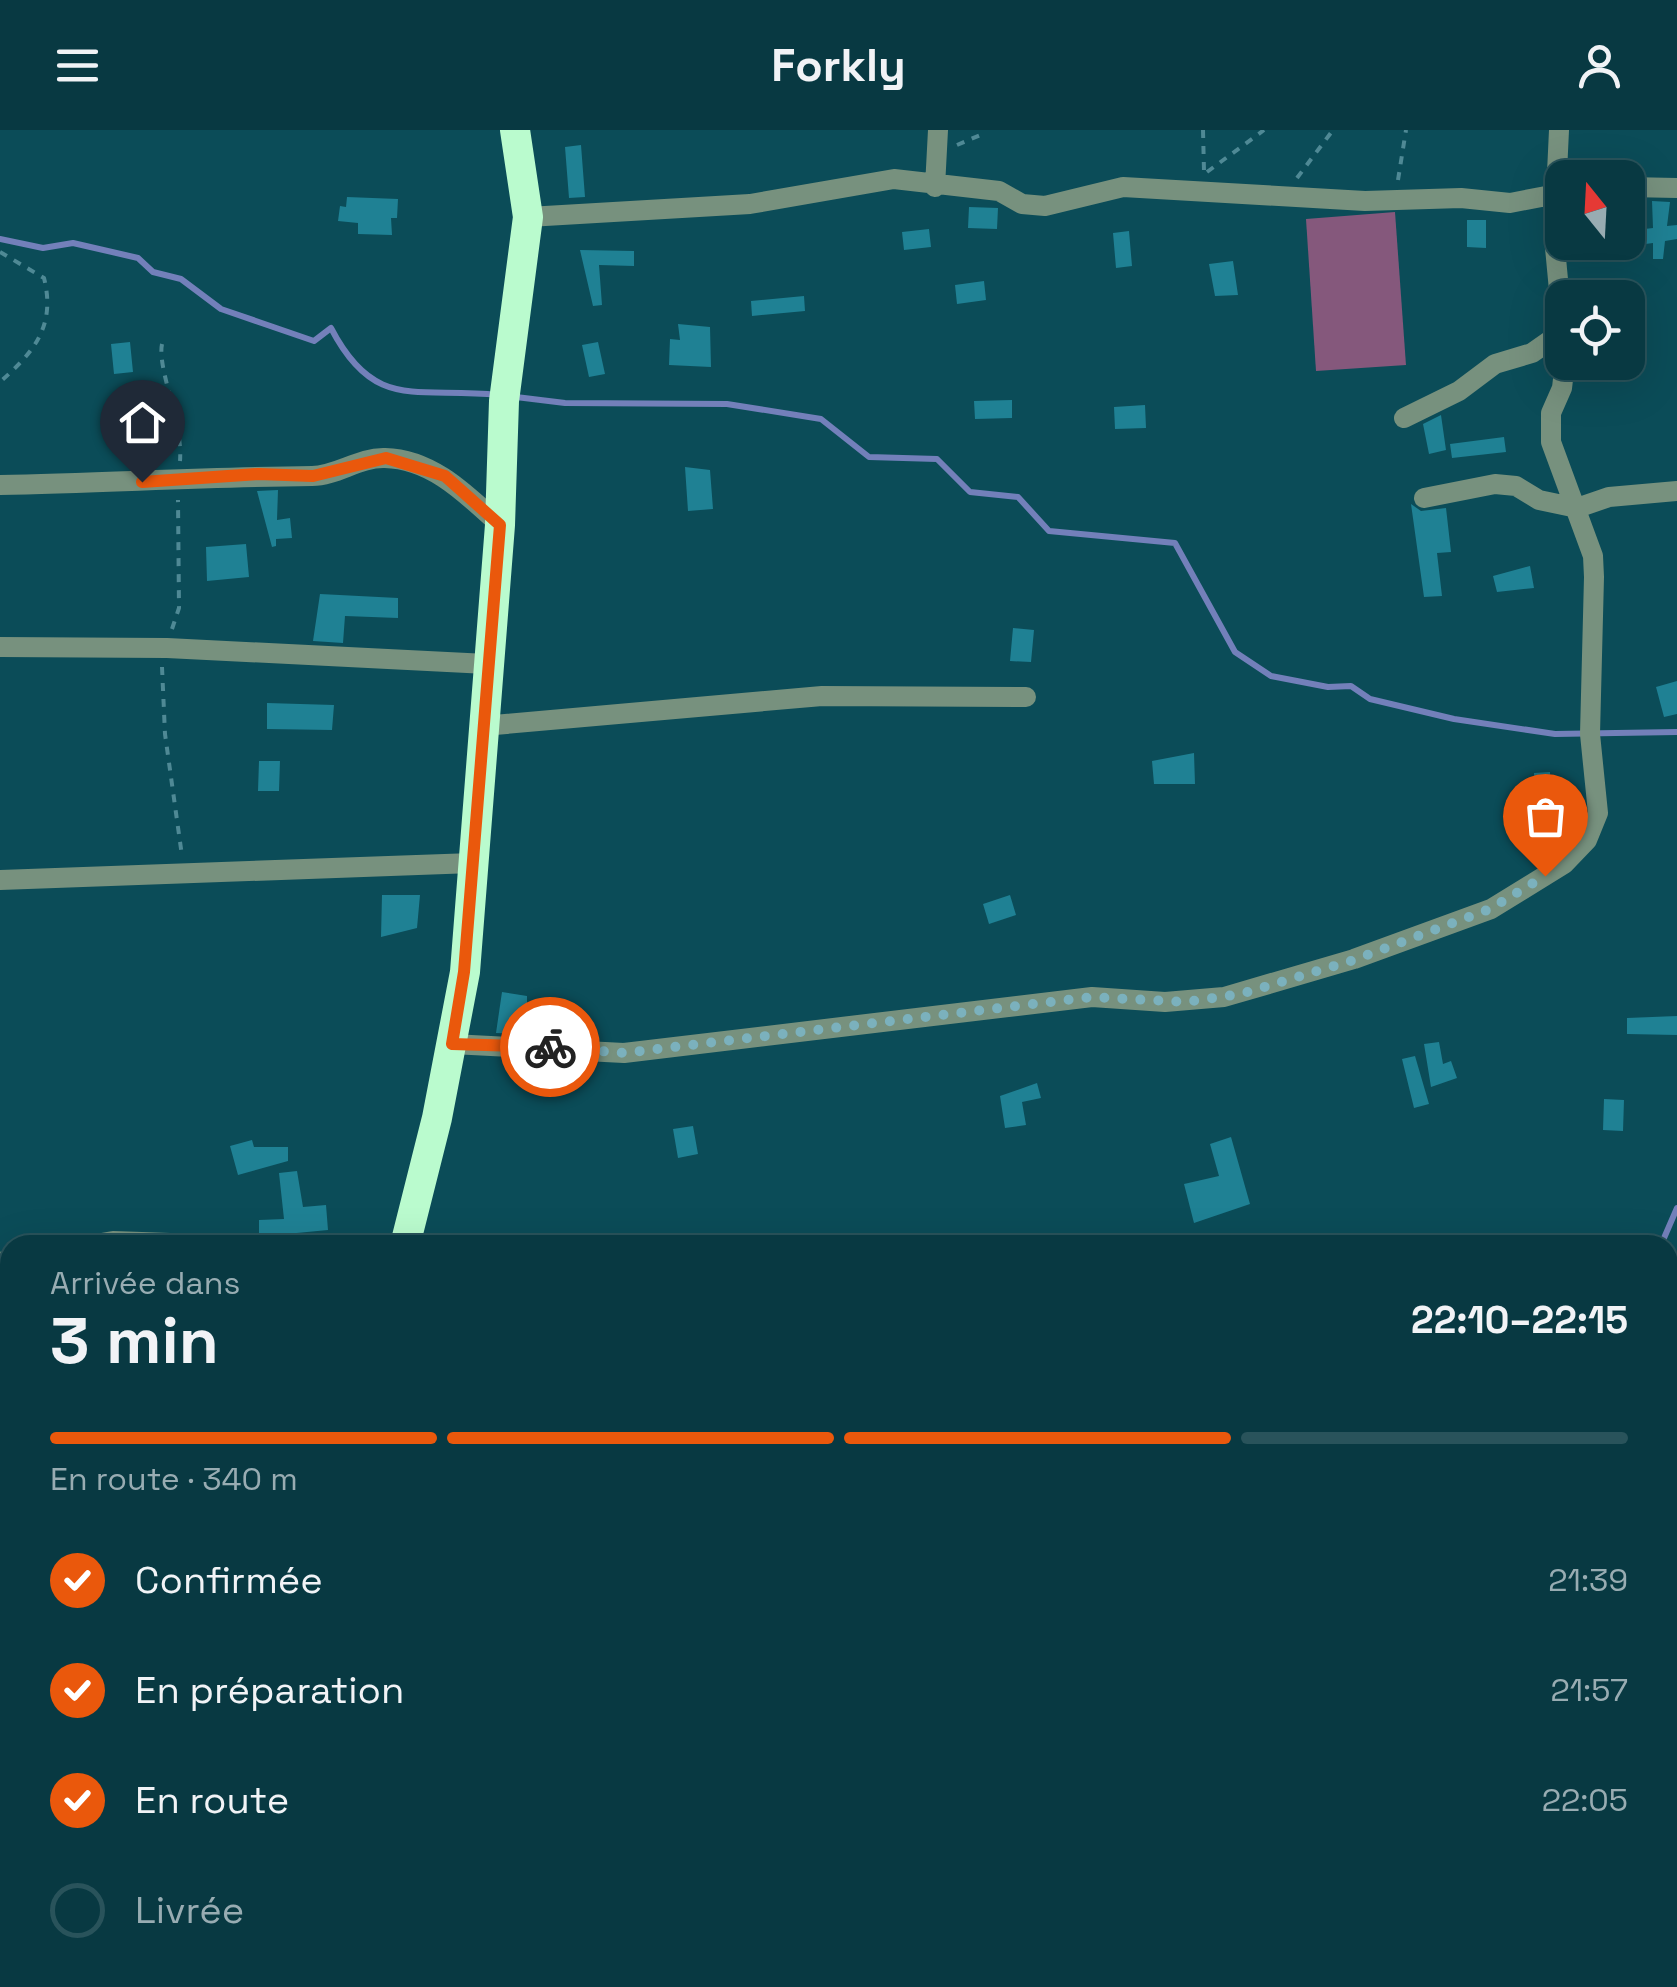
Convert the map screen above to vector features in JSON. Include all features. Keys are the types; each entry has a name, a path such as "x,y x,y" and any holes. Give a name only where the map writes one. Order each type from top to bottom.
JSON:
{"highway":[{"path":"407,1235 452,1044 464,972 500,525 504,396 528,217 515,130"}],"street":[{"path":"935,186 938,130"},
{"path":"1559,130 1559,160"},
{"path":"528,217 734,206 894,179 999,191 1022,204 1046,206 1123,187 1274,197 1510,203 1545,197"},
{"path":"1645,188 1677,188"},
{"path":"1404,418 1459,392 1495,364 1532,353 1545,344"},
{"path":"452,1044 624,1053 1092,997 1165,1002 1224,997 1354,960 1490,909 1564,864 1587,840 1598,813 1590,750 1594,566 1552,442 1551,413 1563,380"},
{"path":"0,485 178,481 258,474 313,476 386,458 445,476 500,525"},
{"path":"1424,498 1495,484 1516,486 1539,500 1576,508 1609,497 1677,491"},
{"path":"0,646 167,648 487,664"},
{"path":"483,726 822,696 1026,697"},
{"path":"0,880 473,863"}],"path":[{"path":"1203,130 1203,176 1264,130"},
{"path":"1274,197 1300,175 1332,130"},
{"path":"1394,200 1406,130"},
{"path":"939,162 955,145 986,133"},
{"path":"0,252 44,278 48,294 47,324 37,346 0,382"},
{"path":"162,344 161,360 180,424 179,608 162,667 183,871"}],"shaded area":[{"path":"1395,212 1406,365 1316,371 1306,219"}],"building":[{"path":"581,145 585,197 569,198 565,147"},
{"path":"347,197 398,199 397,218 391,218 392,235 358,234 358,223 338,221 340,206 346,207"},
{"path":"1652,201 1670,202 1667,226 1677,225 1677,239 1665,241 1663,259 1653,259 1653,243 1645,244 1645,229 1653,228"},
{"path":"969,207 998,208 997,229 968,228"},
{"path":"1467,220 1486,220 1486,248 1467,247"},
{"path":"929,229 931,247 904,250 902,232"},
{"path":"1129,231 1132,266 1116,268 1113,233"},
{"path":"580,250 634,251 634,266 599,265 602,305 593,306"},
{"path":"1233,261 1238,295 1215,296 1209,264"},
{"path":"984,281 986,300 957,304 955,285"},
{"path":"804,296 805,311 752,316 751,301"},
{"path":"678,324 710,327 711,367 669,365 670,339 680,340"},
{"path":"130,342 133,372 114,374 111,344"},
{"path":"598,342 605,374 589,377 582,345"},
{"path":"1012,400 1012,418 975,419 974,401"},
{"path":"1145,405 1146,428 1115,429 1114,407"},
{"path":"1441,415 1446,450 1429,454 1423,424"},
{"path":"1504,437 1506,452 1452,458 1450,444"},
{"path":"685,467 710,470 713,509 688,511"},
{"path":"278,490 277,520 290,518 292,538 276,539 276,546 272,547 257,491"},
{"path":"1411,504 1421,511 1446,508 1451,552 1437,553 1442,596 1424,597"},
{"path":"246,544 249,577 207,581 206,547"},
{"path":"1530,566 1534,588 1497,592 1493,576"},
{"path":"320,594 398,598 398,618 345,616 343,643 313,641"},
{"path":"1013,628 1034,630 1031,662 1010,661"},
{"path":"1677,681 1677,714 1664,717 1656,687"},
{"path":"267,703 334,705 332,730 267,729"},
{"path":"1194,753 1195,784 1154,784 1152,761"},
{"path":"259,761 280,761 279,791 258,791"},
{"path":"1550,772 1551,805 1535,806 1534,773"},
{"path":"382,895 420,895 417,928 381,937"},
{"path":"1010,895 1016,915 989,924 983,904"},
{"path":"502,992 527,996 527,1034 496,1033"},
{"path":"1677,1016 1677,1035 1627,1034 1627,1018"},
{"path":"1439,1042 1443,1064 1451,1061 1457,1078 1431,1087 1424,1044"},
{"path":"1415,1056 1429,1104 1414,1108 1402,1059"},
{"path":"1037,1083 1041,1098 1022,1102 1026,1125 1005,1128 1000,1096"},
{"path":"1604,1099 1624,1100 1623,1131 1603,1130"},
{"path":"693,1126 698,1154 678,1158 673,1129"},
{"path":"1231,1137 1250,1204 1194,1223 1184,1184 1219,1176 1210,1144"},
{"path":"252,1140 254,1147 288,1147 288,1161 238,1175 230,1146"},
{"path":"297,1171 303,1207 326,1205 328,1230 259,1235 259,1220 284,1219 279,1173"}],"waterway":[{"path":"0,239 43,248 73,243 138,258 153,272 181,279 221,309 314,341 331,328 364,373 401,390 498,395"},
{"path":"516,397 565,403 727,404 821,419 869,457 937,459 970,492 1018,497 1049,531 1175,543 1235,652 1271,676 1328,687 1351,686 1370,699 1454,719 1555,734 1677,732"},
{"path":"1665,1235 1677,1208"}],"way so far":[{"path":"550,1047 624,1053 909,1022 1092,997 1185,1002 1224,997 1354,960 1490,909 1545,876"}],"route":[{"path":"142,482 258,474 313,476 386,458 445,476 500,525 464,972 452,1044 550,1047"}]}
